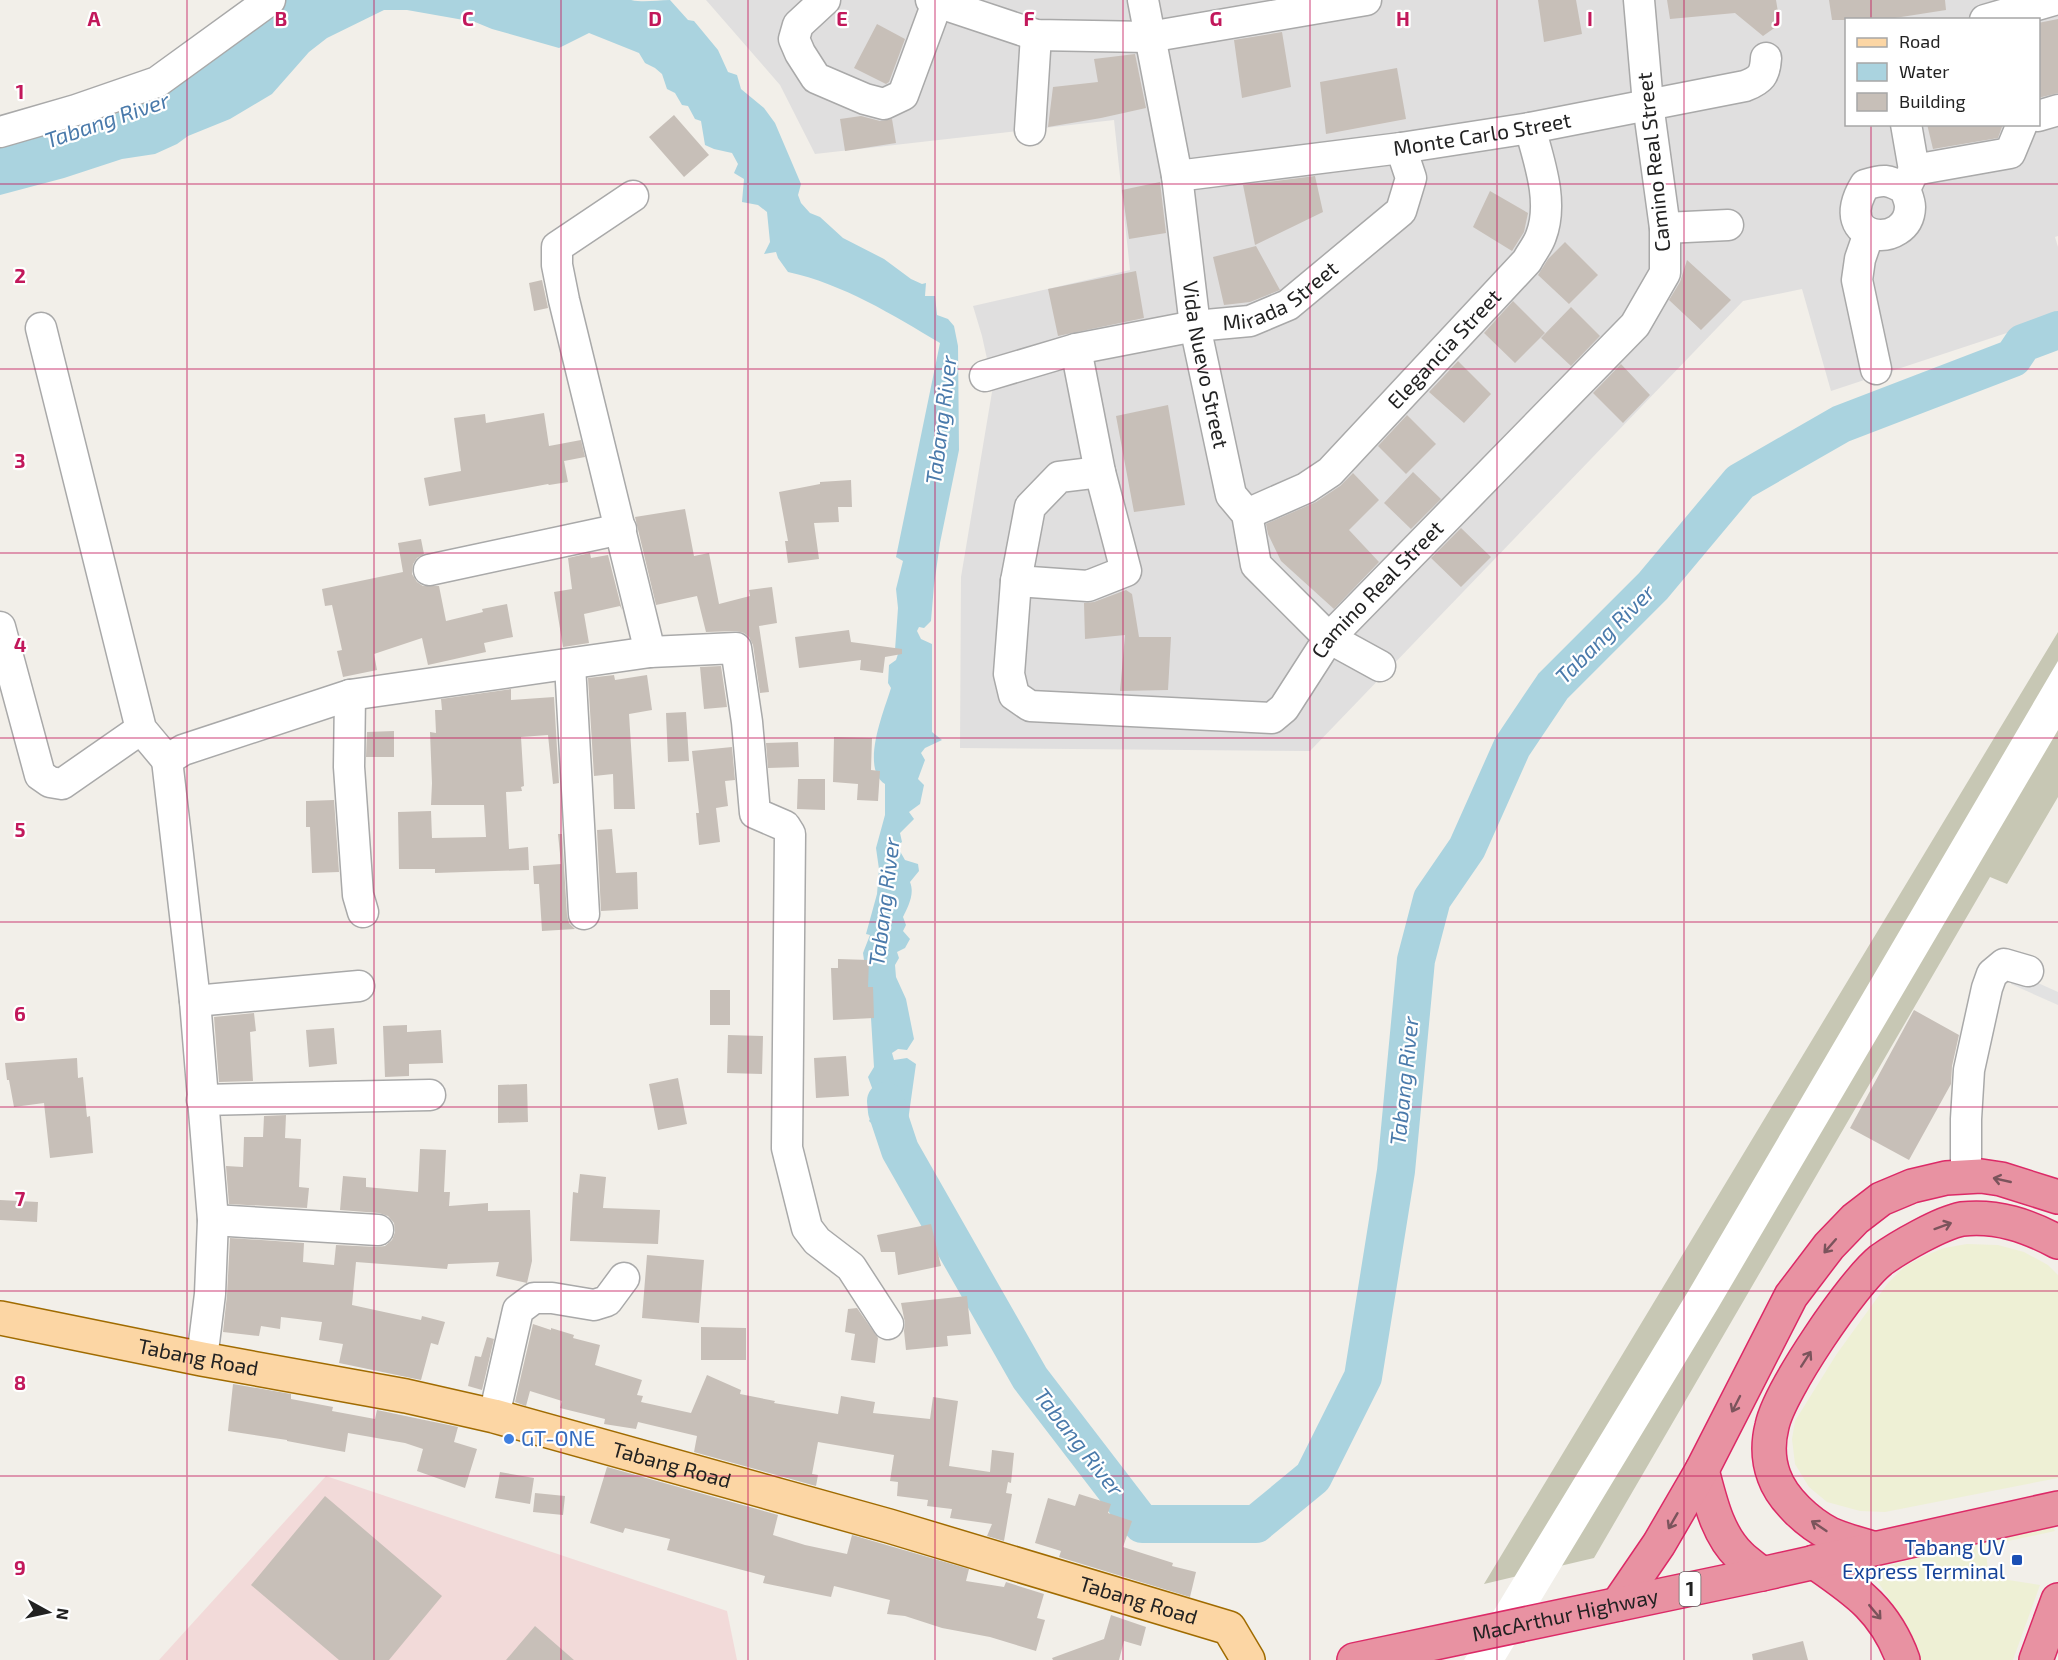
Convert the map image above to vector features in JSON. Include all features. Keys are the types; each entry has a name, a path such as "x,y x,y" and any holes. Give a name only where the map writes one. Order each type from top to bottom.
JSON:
{"highway":[{"path":"1618,1604 1659,1544 1702,1470 1791,1296 1829,1246 1855,1220 1881,1199 1912,1186 1946,1178 1981,1176 2001,1179 2058,1197"},
{"path":"1873,1548 1830,1534 1807,1518 1785,1496 1774,1477 1769,1445 1772,1425 1792,1382 1864,1276 1882,1260 1934,1230 1961,1220 1999,1219 2037,1231 2058,1242"},
{"path":"1702,1470 1718,1523 1728,1542 1738,1555 1762,1574"},
{"name":"MacArthur Highway","path":"1354,1660 1762,1574 2058,1508"},
{"path":"1814,1562 1856,1590 1877,1613 1895,1639 1903,1660"},
{"path":"2036,1660 2058,1600"}],"main road":[{"name":"Tabang Road","path":"0,1318 202,1359 406,1396 494,1416 889,1526 1229,1628 1248,1660"}],"street":[{"path":"0,132 76,110 158,82 270,0"},
{"path":"825,0 798,25 794,39 800,53 816,78 865,99 884,104 903,95 934,2 1036,35 1149,37 1366,0"},
{"name":"Vida Nuevo Street","path":"1143,0 1177,176 1195,326 1232,495 1247,514 1256,565 1329,638 1380,666"},
{"name":"Camino Real Street","path":"1100,472 1059,477 1030,507 1016,581 1010,674 1014,695 1030,706 1272,717 1284,708 1329,638 1635,325 1665,273 1665,228 1648,104 1639,0"},
{"path":"1996,14 2054,0"},
{"path":"1030,130 1036,35"},
{"name":"Monte Carlo Street","path":"1177,176 1401,148 1530,128 1745,86 1758,81 1765,73 1767,58"},
{"path":"2040,115 2058,110"},
{"path":"1906,126 1909,179 1911,204 1908,220 1898,231 1885,235 1869,233 1859,225 1854,212 1857,198 1865,185 1881,180 1894,182 1909,179 2010,153 2021,126"},
{"name":"Elegancia Street","path":"1247,514 1306,488 1330,472 1527,261 1541,236 1546,208 1540,163 1530,128"},
{"name":"Mirada Street","path":"985,376 1076,349 1195,326 1250,321 1288,305 1401,211 1411,178 1401,148"},
{"path":"633,196 557,248 557,265 650,652"},
{"path":"1665,228 1728,225"},
{"path":"1869,233 1860,259 1857,280 1876,369"},
{"path":"41,328 141,729 167,760 195,1001 213,1220 210,1294 202,1359"},
{"path":"1016,581 1088,586 1126,571 1100,472 1076,349"},
{"path":"429,570 621,529"},
{"path":"0,627 40,775 50,782 62,784 141,729"},
{"path":"167,760 183,750 350,695 650,652 736,648 747,722 755,813 785,826 790,834 787,1148 807,1228 817,1241 850,1267 888,1324"},
{"path":"570,665 584,914"},
{"path":"350,695 351,789 358,895 363,912"},
{"path":"1966,1177 1966,1119 1970,1070 1987,988 1992,974 2004,964 2028,971"},
{"path":"195,1001 358,986"},
{"path":"202,1100 430,1095"},
{"path":"213,1220 378,1230"},
{"path":"494,1416 519,1310 534,1298 552,1298 594,1305 607,1301 624,1278"}],"shaded area":[{"path":"706,0 2058,0 2058,236 2055,237 2058,247 2058,316 1831,391 1802,289 1743,301 1310,751 960,748 961,577 993,386 973,306 1130,270 1114,120 815,154 780,85"},
{"path":"2058,632 2058,797 2007,884 1990,877 1594,1558 1484,1584"},
{"path":"2016,973 2058,992 2058,1005 2011,984"},
{"path":"1967,1244 1998,1245 2024,1252 2048,1265 2058,1275 2058,1478 1885,1512 1860,1511 1827,1502 1809,1487 1795,1464 1792,1439 1795,1421 1836,1355 1888,1283 1904,1267 1924,1256 1944,1248"},
{"path":"326,1476 727,1611 737,1660 159,1660"},
{"path":"2051,1525 2055,1531 1985,1546 1989,1577 2040,1585 2013,1660 1916,1660 1909,1629 1870,1570"}],"water":[{"path":"279,0 670,0 688,20 694,21 718,50 728,72 737,75 741,89 764,108 775,123 801,184 798,195 801,203 810,213 820,217 843,238 884,259 911,279 922,284 926,283 925,296 935,296 937,315 948,319 954,326 958,346 959,450 940,543 931,621 924,628 919,627 917,631 921,639 932,644 932,732 942,740 925,748 921,753 925,760 918,779 924,785 920,804 909,812 914,819 900,833 902,842 897,846 905,860 918,864 919,871 910,882 911,896 903,917 906,925 903,931 910,939 905,948 897,952 899,958 895,965 896,977 906,999 914,1039 907,1050 898,1049 892,1053 894,1060 907,1058 916,1064 907,1128 900,1150 869,1121 878,1104 868,1077 874,1067 870,1002 863,953 870,935 866,934 877,894 879,869 876,848 885,815 885,784 878,776 874,765 874,753 879,724 891,688 888,683 889,665 896,660 898,654 895,650 898,608 896,589 903,561 896,557 940,343 886,311 848,292 788,272 776,252 764,254 770,242 767,212 758,205 742,202 744,179 734,173 738,164 732,153 705,145 701,121 695,119 688,106 682,105 675,93 667,89 662,74 645,63 639,53 589,33 559,48 475,22 407,10 384,10 327,38 309,52 272,94 230,119 188,136 155,154 122,159 64,178 0,195 0,141 115,114 159,93"},
{"path":"2058,326 2058,348 2011,360 2025,340 2055,332"}],"pier":[{"path":"2058,661 2058,730 1718,1308 1505,1660 1464,1660 1689,1290"}],"building":[{"path":"1538,0 1576,0 1582,34 1544,42"},
{"path":"1667,0 1776,0 1780,24 1763,36 1735,13 1670,19"},
{"path":"1829,0 1945,0 1946,10 1895,18 1832,20"},
{"path":"2058,19 2058,93 2040,98 2040,23"},
{"path":"877,24 905,39 889,82 886,84 854,68"},
{"path":"1282,32 1291,87 1242,98 1234,40"},
{"path":"1135,54 1146,108 1048,127 1053,87 1098,82 1094,59"},
{"path":"1397,68 1406,119 1326,134 1320,82"},
{"path":"674,115 709,155 684,177 649,137"},
{"path":"861,116 880,121 892,119 896,143 845,151 840,119"},
{"path":"1927,126 2002,126 1998,138 1933,149"},
{"path":"1315,176 1323,212 1255,245 1243,185"},
{"path":"1160,182 1166,233 1129,239 1122,190"},
{"path":"1490,191 1528,213 1524,232 1512,251 1473,227"},
{"path":"1565,242 1598,275 1569,304 1538,275 1548,259"},
{"path":"1256,246 1280,290 1250,302 1224,305 1213,257"},
{"path":"1687,260 1731,300 1701,330 1669,300 1680,282"},
{"path":"1136,271 1144,318 1058,336 1048,289"},
{"path":"542,280 548,308 534,311 529,283"},
{"path":"1513,301 1545,333 1515,363 1484,333"},
{"path":"1571,307 1600,336 1571,366 1541,338"},
{"path":"1458,361 1491,394 1464,423 1429,392"},
{"path":"1621,364 1650,395 1623,423 1593,393"},
{"path":"1168,405 1185,505 1134,512 1116,416"},
{"path":"544,413 549,446 581,440 585,457 564,461 568,482 429,506 424,478 461,471 454,418 485,414 486,423"},
{"path":"1407,415 1436,444 1406,474 1378,446"},
{"path":"1413,472 1441,499 1411,529 1384,503"},
{"path":"1353,473 1379,500 1349,530 1379,562 1334,609 1281,561 1268,534 1266,524 1316,502 1340,486"},
{"path":"851,480 852,507 838,507 839,522 814,523 819,559 788,563 785,541 788,541 779,492 820,484 820,482"},
{"path":"685,509 694,556 709,553 719,604 750,596 749,590 772,587 777,623 759,626 769,692 760,693 753,645 749,637 736,631 706,632 697,596 656,605 635,517"},
{"path":"1461,528 1491,557 1461,587 1431,558"},
{"path":"421,539 424,554 413,564 412,574 423,586 439,586 446,621 483,612 482,609 507,604 513,637 484,643 486,652 428,665 422,638 374,654 377,670 343,677 337,651 342,650 332,605 325,606 322,589 403,572 398,543"},
{"path":"590,553 591,558 608,555 622,610 620,606 584,614 589,643 563,647 554,592 572,589 568,558"},
{"path":"1126,590 1132,594 1139,637 1171,637 1168,690 1120,691 1125,635 1085,639 1084,603 1094,602"},
{"path":"849,630 851,642 902,649 902,654 885,657 883,673 860,670 861,660 799,668 795,637"},
{"path":"721,666 727,707 704,709 700,667"},
{"path":"614,675 615,680 647,675 652,710 629,714 635,809 614,809 613,774 594,776 588,678"},
{"path":"511,689 511,700 554,697 559,783 553,784 548,735 521,737 524,786 521,787 522,791 506,792 509,849 528,847 529,870 435,873 435,869 399,869 398,812 431,811 432,838 486,837 484,805 431,805 430,732 436,733 435,710 442,710 441,699"},
{"path":"686,712 689,761 668,762 666,713"},
{"path":"394,731 394,757 366,757 367,732"},
{"path":"834,737 872,738 871,770 880,771 878,801 857,800 858,784 833,782"},
{"path":"798,742 799,767 768,768 766,743"},
{"path":"732,747 735,780 725,781 728,806 716,808 720,842 699,845 696,813 699,813 692,751"},
{"path":"798,779 825,779 825,810 797,809"},
{"path":"334,800 339,872 312,873 310,827 306,827 306,801"},
{"path":"612,829 616,873 637,872 638,909 601,911 597,830"},
{"path":"558,834 562,834 567,915 569,923 575,929 542,931 539,884 534,884 533,866 561,864"},
{"path":"838,959 869,960 868,987 873,987 874,1018 833,1020 831,968 838,968"},
{"path":"710,990 730,990 730,1025 710,1025"},
{"path":"1914,1010 1959,1035 1952,1066 1951,1084 1909,1160 1850,1128"},
{"path":"254,1013 256,1031 250,1032 253,1081 219,1082 214,1017"},
{"path":"407,1025 407,1032 441,1030 443,1063 409,1064 409,1076 385,1077 383,1026"},
{"path":"334,1028 337,1064 309,1067 306,1030"},
{"path":"728,1035 763,1036 762,1074 727,1073"},
{"path":"846,1056 849,1096 816,1098 814,1058"},
{"path":"77,1058 78,1078 83,1077 87,1117 90,1116 93,1153 50,1158 44,1103 14,1107 5,1063"},
{"path":"678,1078 687,1124 658,1130 649,1084"},
{"path":"527,1084 528,1122 498,1123 498,1085"},
{"path":"286,1115 285,1138 301,1139 299,1187 309,1188 307,1208 229,1204 226,1166 243,1167 244,1137 263,1137 264,1116"},
{"path":"420,1149 446,1150 444,1192 450,1192 449,1206 488,1203 488,1211 530,1210 532,1261 527,1283 496,1276 499,1262 448,1264 447,1269 356,1262 352,1305 421,1320 422,1316 445,1322 438,1345 431,1343 421,1380 339,1363 343,1344 319,1340 322,1322 281,1317 280,1329 261,1326 259,1336 223,1332 230,1238 304,1243 303,1262 334,1265 336,1245 385,1246 392,1240 395,1232 394,1223 388,1216 379,1213 340,1210 343,1176 366,1178 366,1187 418,1192"},
{"path":"580,1174 606,1177 603,1208 660,1210 658,1244 570,1241 573,1192 578,1193"},
{"path":"0,1200 38,1202 37,1222 0,1220"},
{"path":"931,1224 941,1266 898,1275 895,1252 881,1252 877,1235"},
{"path":"647,1255 704,1260 699,1323 642,1318"},
{"path":"967,1296 971,1334 947,1336 948,1346 906,1350 905,1323 901,1303"},
{"path":"857,1308 878,1338 875,1363 851,1360 855,1334 845,1332 848,1309"},
{"path":"533,1324 600,1345 595,1365 642,1380 637,1395 643,1396 641,1402 691,1413 707,1375 741,1390 740,1394 775,1401 774,1403 838,1414 841,1396 875,1402 873,1413 930,1419 933,1397 958,1401 949,1466 990,1472 992,1450 1014,1453 1011,1483 1008,1482 1006,1493 1012,1494 1004,1541 987,1536 992,1524 950,1518 952,1509 927,1506 928,1500 897,1496 898,1482 890,1481 894,1455 818,1442 812,1474 818,1475 816,1486 694,1452 697,1436 638,1422 636,1429 604,1424 605,1419 560,1408 562,1401 530,1391 526,1406 515,1402"},
{"path":"701,1327 746,1328 746,1360 701,1360"},
{"path":"487,1337 494,1339 482,1390 468,1386 475,1356 481,1357"},
{"path":"233,1384 291,1394 291,1399 333,1407 332,1411 375,1419 377,1410 458,1427 454,1442 477,1449 465,1488 417,1471 423,1449 405,1443 348,1433 345,1452 228,1431"},
{"path":"607,1467 778,1515 773,1535 805,1545 847,1554 852,1535 969,1569 966,1581 1004,1587 1006,1582 1044,1594 1037,1618 1045,1620 1036,1651 990,1637 942,1628 905,1616 887,1614 890,1600 834,1586 831,1597 763,1583 765,1576 667,1550 670,1539 625,1528 623,1533 590,1523"},
{"path":"500,1472 534,1478 530,1504 495,1498"},
{"path":"535,1493 565,1496 563,1515 533,1512"},
{"path":"1079,1494 1111,1504 1108,1513 1132,1521 1123,1547 1173,1563 1172,1566 1196,1572 1190,1597 1059,1557 1061,1551 1035,1543 1048,1498 1075,1506"},
{"path":"325,1496 442,1596 389,1660 339,1660 251,1585"},
{"path":"1111,1615 1146,1627 1141,1646 1124,1641 1119,1660 1053,1660 1052,1658 1104,1639"},
{"path":"535,1626 574,1660 506,1660"},
{"path":"1803,1641 1808,1660 1753,1660 1752,1654"}],"waterway":[{"name":"Tabang River","path":"886,1101 900,1150 1030,1378 1142,1524 1256,1524 1313,1477 1363,1377 1396,1171 1416,960 1432,899 1467,848 1512,747 1553,686 1653,586 1740,482 1841,424 2013,358 2023,343 2058,330"}],"place":[{"name":"GT-ONE","path":"509,1439"},
{"name":"Tabang UV Express Terminal","path":"2017,1560"}]}
